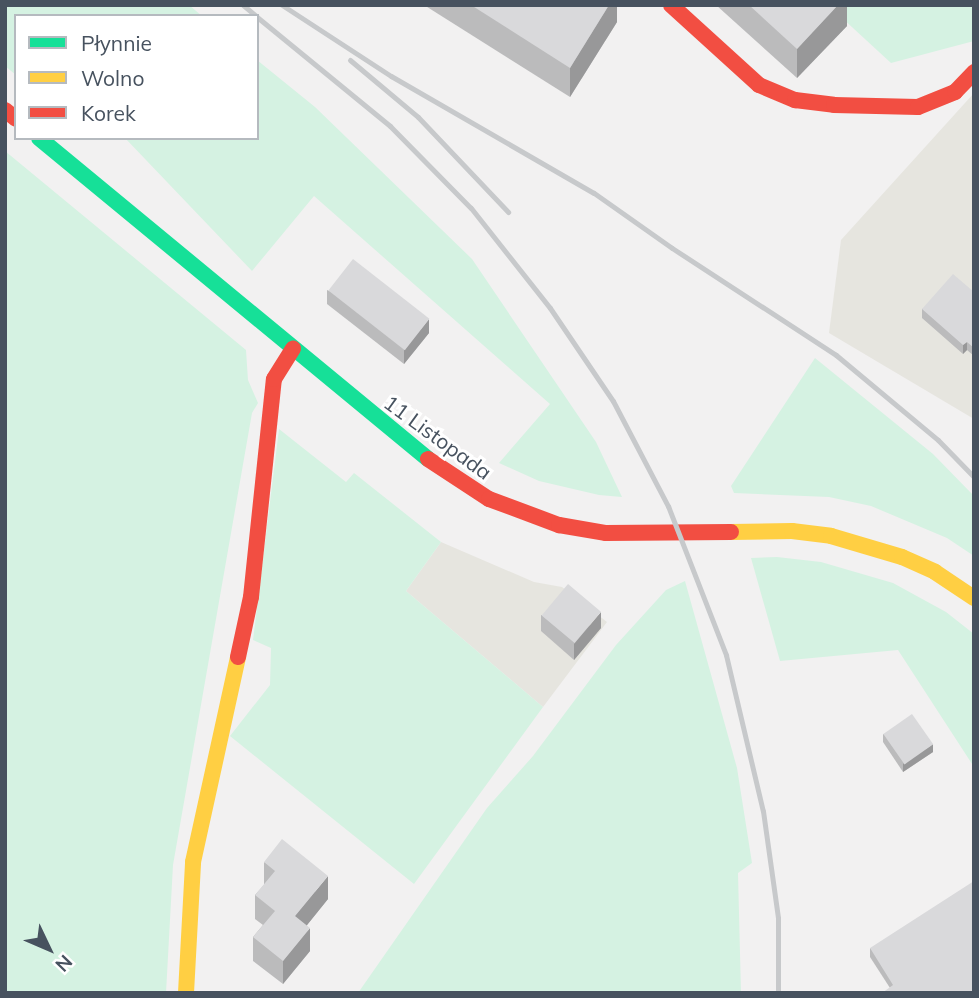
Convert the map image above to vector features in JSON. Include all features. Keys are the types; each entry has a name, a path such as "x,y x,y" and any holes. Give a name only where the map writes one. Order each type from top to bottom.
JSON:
{"street":[{"path":"671,5 759,85 795,100 834,105 918,107 955,92 974,72"},
{"name":"11 Listopada","path":"41,140 437,467 489,499 537,519 586,531 623,535 792,531 831,536 902,556 935,572 974,598"},
{"path":"186,993 193,862 251,597 274,379 293,349"}],"shaded area":[{"path":"974,93 974,419 829,333 841,240"},
{"path":"441,542 534,582 562,587 607,622 543,707 406,591"}],"green space":[{"path":"5,5 189,5 200,14 14,14 14,73 5,66"},
{"path":"828,5 974,5 974,41 891,63"},
{"path":"259,62 315,107 472,259 596,442 622,497 599,495 539,481 499,463 550,404 314,196 252,271 127,140 259,140"},
{"path":"5,151 246,350 248,380 258,403 252,413 173,865 166,993 5,993"},
{"path":"815,358 933,454 974,496 974,556 947,538 871,506 829,497 734,493 731,486"},
{"path":"279,429 346,482 354,473 441,542 406,591 543,707 414,884 230,736 270,685 271,648 253,640"},
{"path":"777,557 821,562 893,583 946,612 974,634 974,767 898,650 780,661 751,558"},
{"path":"685,581 737,768 752,863 738,873 741,993 358,993 487,808 533,756 616,645 666,590"}],"building":[{"path":"471,5 609,5 570,68"},
{"path":"749,5 838,5 797,49"},
{"path":"353,259 429,319 405,350 328,291"},
{"path":"953,274 974,292 974,348 967,342 963,345 922,309"},
{"path":"568,584 601,612 575,643 542,615"},
{"path":"912,714 933,744 905,764 883,734"},
{"path":"282,839 328,876 295,916 310,928 283,961 253,937 275,911 255,895 275,871 264,862"},
{"path":"974,881 974,993 882,993 893,985 870,948"}],"railway":[{"path":"243,5 254,14"},
{"path":"282,5 391,76 594,193 672,248 836,355 938,440 974,477"},
{"path":"259,19 390,126 471,208 550,308 613,401 668,506 726,655 763,811 778,918 778,993"},
{"path":"350,60 418,117 508,212"}],"traffic: fast":[{"path":"41,140 428,459"}],"traffic: slow":[{"path":"731,532 792,531 831,536 902,557 935,572 974,598"},
{"path":"186,993 193,862 238,657"}],"traffic: jam":[{"path":"671,5 759,85 795,100 834,105 918,107 955,92 974,72"},
{"path":"5,110 14,117"},
{"path":"238,657 251,597 274,379 293,349"},
{"path":"428,459 489,499 559,525 606,533 731,532"}]}
